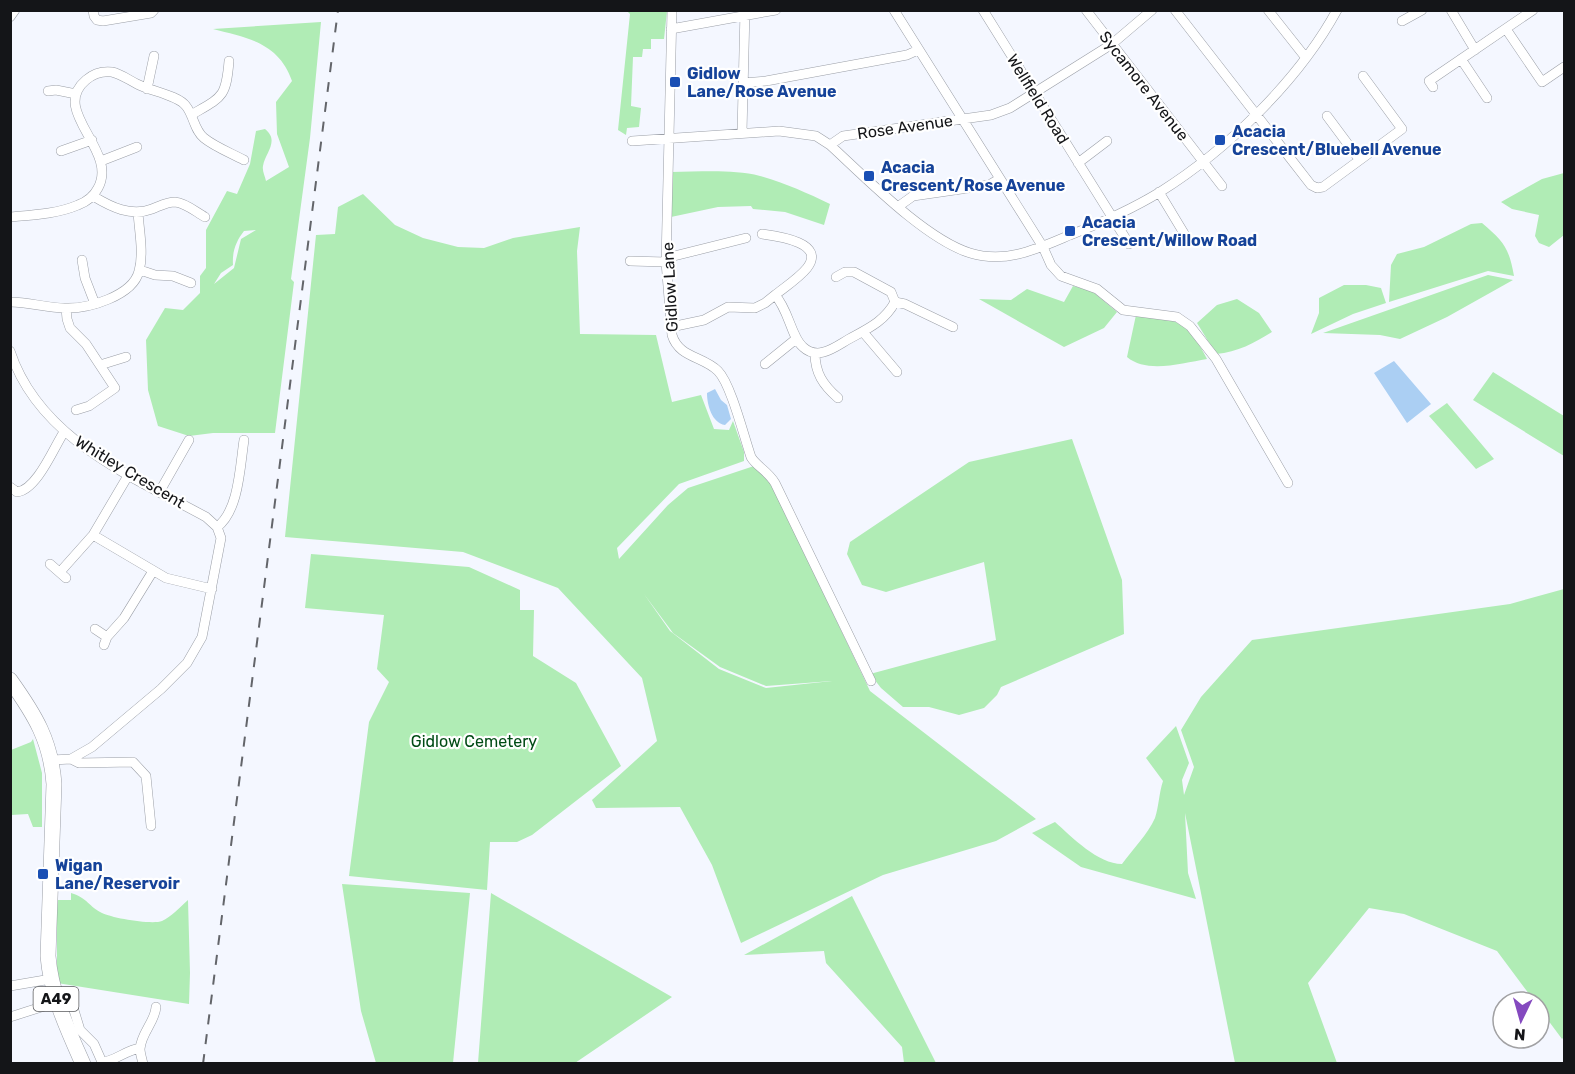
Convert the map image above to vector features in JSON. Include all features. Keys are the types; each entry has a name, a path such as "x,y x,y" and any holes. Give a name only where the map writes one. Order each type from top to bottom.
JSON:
{"highway":[{"name":"A49","path":"10,680 36,718 52,760 54,784 48,956 57,1002 83,1064"}],"street":[{"path":"10,17 15,10"},
{"path":"93,10 97,20 103,21 151,13 154,10"},
{"name":"Gidlow Lane","path":"672,10 666,260 674,342 682,352 712,366 723,377 751,457 775,483 870,681"},
{"path":"671,29 745,13 776,10"},
{"path":"894,10 1043,247 1051,266 1061,276 1097,289 1123,310 1177,317 1190,326 1216,359 1288,483"},
{"name":"Wellfield Road","path":"982,10 1129,244"},
{"name":"Sycamore Avenue","path":"1086,10 1222,186"},
{"name":"Rose Avenue","path":"830,145 843,136 991,115 1010,108 1112,44 1152,10"},
{"path":"1175,10 1311,185 1317,188 1323,187 1402,129 1363,76"},
{"path":"1268,10 1306,58"},
{"path":"632,141 742,132 779,131 816,136 830,145 935,236 969,253 989,257 1008,257 1043,247 1113,218 1159,192 1202,161 1256,114 1278,91 1306,58 1337,10"},
{"path":"1402,21 1422,10"},
{"path":"1451,10 1475,50"},
{"path":"1433,87 1429,81 1533,10"},
{"path":"742,132 745,13"},
{"path":"1506,29 1542,82 1564,67"},
{"path":"743,82 766,81 907,55 918,50"},
{"path":"147,89 154,56"},
{"path":"1461,59 1487,98"},
{"path":"191,115 218,100 226,87 231,67"},
{"path":"10,217 50,213 78,205 93,196 100,185 103,171 92,140 76,112 76,94 89,77 107,72 119,74 147,89 178,99 186,105 202,137 235,151 244,160"},
{"path":"45,91 56,90 76,94"},
{"path":"1327,116 1359,159"},
{"path":"59,152 92,140"},
{"path":"1078,163 1107,141"},
{"path":"101,161 137,147"},
{"path":"899,206 913,196 990,185 999,179"},
{"path":"1159,192 1185,235"},
{"path":"93,196 113,207 138,212 175,202 201,211"},
{"path":"10,302 66,308 95,304 128,288 140,270 138,212"},
{"path":"671,327 704,320 728,307 755,308 765,303 806,270 811,263 808,247 799,242 762,234"},
{"path":"630,260 666,260 746,238"},
{"path":"80,257 95,304"},
{"path":"140,270 155,275 173,276 192,283"},
{"path":"836,277 845,272 854,272 891,292 895,302"},
{"path":"774,295 790,319 796,339 804,349 815,353 827,352 863,332 886,315 895,302"},
{"path":"895,302 952,323"},
{"path":"66,308 70,328 82,339 115,388 90,406 76,410"},
{"path":"863,332 897,372"},
{"path":"765,364 796,339"},
{"path":"815,353 816,369 828,389 838,398"},
{"name":"Whitley Crescent","path":"11,355 37,402 64,432 129,474 206,517 217,527"},
{"path":"100,365 126,357"},
{"path":"10,487 17,492 25,490 45,466 64,432"},
{"path":"52,760 72,759 92,747 124,722 187,663 202,637 221,543 217,527 226,519 233,505 244,440"},
{"path":"160,491 184,443"},
{"path":"50,564 63,575 93,535 129,474"},
{"path":"93,535 153,571 173,580 212,589"},
{"path":"95,629 105,641 124,618 153,571"},
{"path":"72,759 79,763 133,762 146,776 151,826"},
{"path":"10,986 51,979"},
{"path":"10,1017 57,1002"},
{"path":"73,1007 80,1030 94,1044 102,1062 108,1062 131,1049 140,1048"},
{"path":"143,1064 140,1048 156,1015 156,1007"}],"green space":[{"path":"627,11 667,11 664,39 651,39 651,49 643,49 642,57 633,57 631,106 641,108 639,127 627,128 626,135 618,130 630,14"},
{"path":"321,22 310,138 291,279 294,282 275,433 213,433 189,436 158,426 148,390 146,340 165,308 183,310 200,293 200,276 206,268 206,230 227,191 237,194 250,164 256,131 265,129 271,138 263,166 266,181 289,167 277,134 276,102 292,81 286,68 271,50 261,44 213,29","holes":["256,230 241,239 234,268 214,284 221,273 233,265 235,247 244,231"]},
{"path":"716,171 760,176 830,204 824,225 785,212 753,209 751,206 718,207 671,217 671,172"},
{"path":"1564,173 1564,235 1549,247 1539,243 1535,236 1539,215 1512,209 1501,202 1542,179"},
{"path":"363,194 395,225 423,238 458,247 484,248 513,238 580,227 577,251 580,334 656,335 672,402 701,395 714,429 729,430 733,421 744,452 744,461 679,484 617,548 619,559 668,505 688,488 754,466 770,481 870,691 1036,819 996,841 883,875 741,943 712,865 680,807 596,808 592,800 657,741 642,678 558,588 463,552 285,537 316,235 335,234 338,207","holes":["644,594 673,633 720,667 766,686 832,681 766,688 719,669 670,631"]},
{"path":"1482,223 1504,245 1514,276 1488,271 1389,302 1391,265 1397,254 1424,247 1471,224"},
{"path":"1488,275 1513,280 1447,317 1400,339 1380,335 1323,333"},
{"path":"1344,285 1381,288 1386,303 1353,314 1311,334 1319,313 1319,298"},
{"path":"1073,286 1092,291 1117,312 1104,328 1064,347 979,299 1011,300 1027,289 1064,302"},
{"path":"1237,299 1259,313 1272,332 1246,346 1216,354 1197,323 1217,305"},
{"path":"1136,315 1171,320 1179,324 1194,337 1207,359 1165,366 1135,362 1127,357"},
{"path":"1493,372 1564,416 1564,456 1473,400"},
{"path":"1447,403 1494,459 1476,469 1429,416"},
{"path":"1072,439 1122,580 1124,634 1001,687 997,695 984,708 959,715 929,707 903,707 881,688 870,674 996,640 984,562 886,592 862,585 847,554 850,542 969,462"},
{"name":"Gidlow Cemetery","path":"311,554 469,567 520,590 520,610 534,610 533,656 576,683 621,766 532,835 517,842 490,842 487,890 349,876 369,722 389,682 377,669 384,615 305,608"},
{"path":"1564,589 1564,1037 1562,1039 1551,1024 1551,990 1526,990 1497,951 1404,914 1369,908 1308,983 1337,1063 1235,1063 1185,813 1188,873 1196,899 1081,867 1032,833 1055,822 1095,855 1113,863 1122,864 1155,818 1163,781 1146,758 1176,726 1189,763 1182,780 1184,795 1194,767 1181,730 1201,697 1252,640 1510,604"},
{"path":"33,739 42,773 42,827 33,827 28,814 11,815 11,750"},
{"path":"342,884 470,893 453,1063 376,1063 361,1011"},
{"path":"71,893 81,897 98,911 107,915 150,922 162,921 188,900 189,1004 57,983 57,900 71,900"},
{"path":"491,893 672,997 575,1063 478,1063"},
{"path":"852,896 936,1063 904,1063 902,1047 826,963 824,951 744,955"}],"water":[{"path":"1394,361 1431,404 1407,423 1374,373"},
{"path":"715,389 727,405 731,419 725,425 717,421 709,408 707,393"}],"railway":[{"path":"203,1064 338,10"}],"place":[{"name":"Gidlow Lane/Rose Avenue","path":"675,82"},
{"name":"Acacia Crescent/Bluebell Avenue","path":"1220,140"},
{"name":"Acacia Crescent/Rose Avenue","path":"869,176"},
{"name":"Acacia Crescent/Willow Road","path":"1070,231"},
{"name":"Wigan Lane/Reservoir","path":"43,874"}]}
